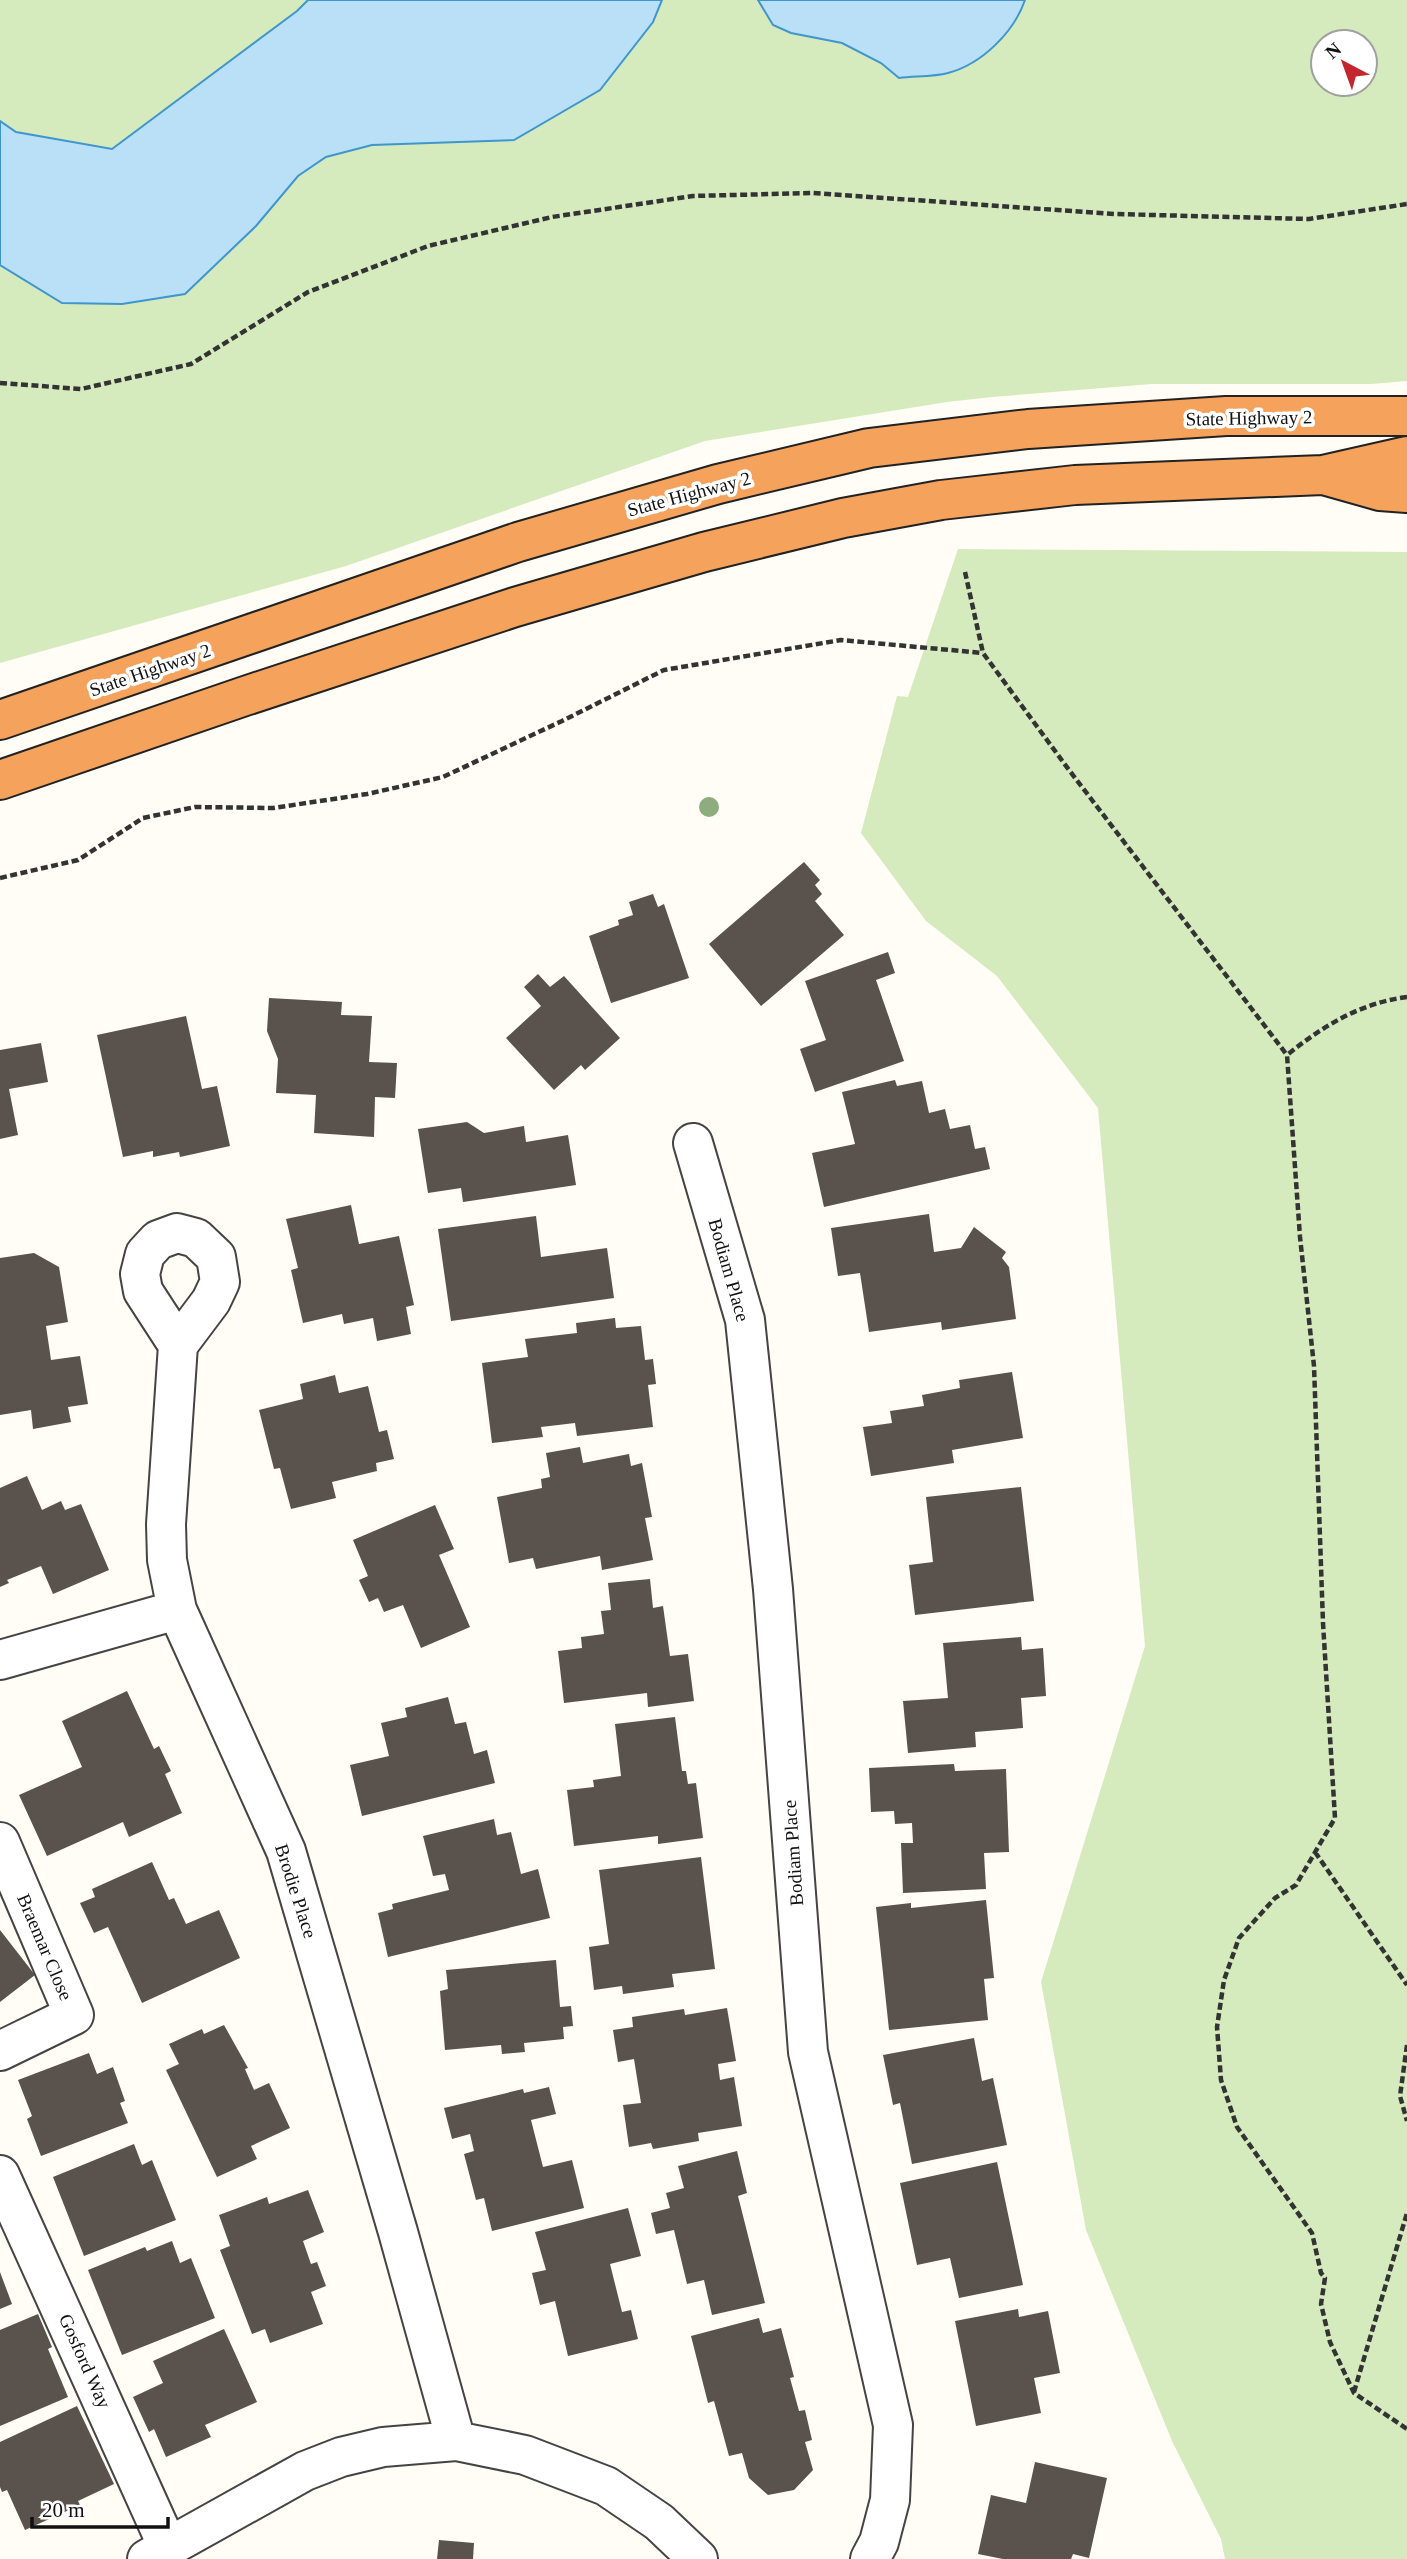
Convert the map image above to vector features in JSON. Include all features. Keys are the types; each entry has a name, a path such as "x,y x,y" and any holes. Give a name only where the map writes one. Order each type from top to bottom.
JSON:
{"highway":[{"name":"State Highway 2","path":"0,720 518,542 718,484 869,448 1028,429 1226,416 1407,416"},
{"path":"0,780 515,607 704,552 843,518 941,500 1075,485 1323,475 1407,456"},
{"path":"1323,475 1380,491 1407,493"}],"street":[{"name":"Bodiam Place","path":"693,1143 745,1320 773,1589 808,2052 893,2425 890,2500 879,2542 870,2559"},
{"name":"Brodie Place","path":"178,1345 166,1524 167,1560 177,1610 286,1852 398,2232 456,2441"},
{"path":"0,1660 177,1610"},
{"name":"Braemar Close","path":"0,1842 74,2015 0,2051"},
{"name":"Gosford Way","path":"0,2175 158,2553"},
{"path":"158,2553 305,2471 341,2457 383,2448 456,2441 526,2455 606,2486 659,2522 698,2559"}],"path":[{"path":"0,383 81,389 191,364 308,292 428,246 552,217 693,196 813,193 1114,214 1309,219 1407,204"},
{"path":"965,572 984,653 1069,770 1287,1055 1300,1237 1314,1366 1323,1623 1335,1818 1296,1885 1275,1898 1239,1938 1224,1980 1217,2027 1221,2080 1237,2127 1312,2234 1321,2273 1325,2278 1321,2305 1330,2342 1354,2393 1407,2429"},
{"path":"0,878 78,860 143,818 195,807 273,808 368,794 443,777 664,670 841,640 984,653"},
{"path":"1287,1055 1321,1028 1344,1016 1383,1000 1407,998"},
{"path":"1315,1852 1407,1985"},
{"path":"1407,2045 1400,2096 1407,2121"},
{"path":"1354,2393 1407,2213"}],"green space":[{"path":"0,0 1407,0 1407,381 1371,384 1152,384 992,397 705,441 346,566 0,663"},
{"path":"958,549 1407,552 1407,2559 1225,2559 1221,2539 1172,2441 1086,2230 1041,1982 1145,1646 1098,1108 997,976 926,921 861,833 897,696 908,697"}],"water":[{"path":"308,0 662,0 653,22 600,90 514,140 372,145 326,157 298,176 256,226 185,294 122,304 62,303 0,265 0,121 16,132 112,149"},
{"path":"758,0 1025,0 1005,35 973,62 961,69 942,74 899,78 881,63 842,43 791,33 773,25"}],"building":[{"path":"804,862 820,880 815,885 822,894 815,901 844,935 761,1006 709,944"},
{"path":"653,894 658,907 664,904 689,978 611,1003 589,936 619,925 618,920 633,915 629,902"},
{"path":"888,952 895,973 876,980 904,1061 815,1092 800,1049 826,1040 805,981"},
{"path":"538,974 550,987 564,976 620,1038 585,1070 581,1065 554,1090 506,1038 541,1006 524,987"},
{"path":"269,998 342,1002 341,1015 372,1016 369,1062 397,1063 395,1098 375,1097 374,1137 314,1133 316,1095 276,1093 278,1059 267,1031"},
{"path":"186,1016 202,1089 217,1086 230,1146 180,1157 179,1152 153,1157 153,1151 123,1157 97,1035"},
{"path":"41,1043 48,1082 9,1089 18,1135 0,1139 0,1050"},
{"path":"895,1080 897,1086 922,1081 929,1113 945,1109 950,1129 970,1125 975,1149 985,1147 990,1169 824,1207 812,1153 855,1144 842,1092"},
{"path":"467,1122 484,1133 524,1126 526,1142 568,1135 576,1185 463,1202 461,1188 428,1193 418,1129"},
{"path":"351,1205 359,1244 399,1236 414,1305 406,1307 411,1334 377,1341 373,1318 344,1324 342,1314 303,1323 291,1270 298,1268 286,1219"},
{"path":"929,1214 934,1252 961,1248 974,1227 1006,1252 1002,1258 1009,1267 1016,1319 942,1330 941,1322 869,1332 860,1273 838,1276 831,1228"},
{"path":"536,1216 541,1257 607,1248 614,1298 451,1321 438,1229"},
{"path":"34,1253 59,1267 68,1322 46,1326 51,1360 80,1356 88,1404 68,1407 71,1422 33,1429 31,1410 0,1415 0,1258"},
{"path":"615,1318 616,1328 641,1326 645,1360 653,1359 656,1384 648,1385 653,1427 577,1436 575,1423 541,1427 543,1437 492,1443 482,1363 528,1357 525,1339 577,1333 576,1323"},
{"path":"1012,1372 1023,1438 952,1450 954,1463 871,1476 863,1427 892,1423 890,1411 924,1406 922,1395 960,1388 959,1380"},
{"path":"335,1375 339,1393 368,1386 379,1432 387,1430 394,1459 376,1463 377,1471 332,1482 336,1498 291,1509 280,1468 274,1469 259,1410 303,1399 300,1384"},
{"path":"580,1447 583,1463 629,1454 631,1466 642,1463 652,1517 645,1518 653,1560 602,1570 600,1556 536,1569 533,1558 509,1563 497,1497 542,1488 541,1479 550,1477 546,1453"},
{"path":"27,1476 42,1510 61,1501 65,1510 81,1504 109,1570 53,1594 41,1566 7,1580 9,1583 0,1587 0,1488"},
{"path":"1021,1487 1034,1601 915,1615 909,1565 933,1562 926,1497"},
{"path":"435,1505 454,1549 439,1555 470,1627 421,1648 403,1605 384,1612 378,1598 369,1602 359,1580 368,1576 353,1540"},
{"path":"650,1579 653,1608 663,1606 670,1656 688,1654 694,1701 648,1707 647,1693 564,1703 558,1651 582,1648 581,1637 604,1634 601,1611 611,1610 608,1583"},
{"path":"1021,1637 1022,1650 1043,1648 1046,1696 1021,1698 1023,1728 975,1732 976,1747 908,1753 903,1701 948,1698 943,1643"},
{"path":"127,1691 154,1749 159,1746 171,1771 165,1774 182,1813 129,1837 123,1822 47,1856 19,1795 82,1767 62,1721"},
{"path":"448,1697 455,1724 466,1722 474,1754 487,1750 495,1783 362,1816 350,1765 389,1756 381,1723 407,1717 405,1708"},
{"path":"675,1717 682,1771 686,1771 688,1784 696,1783 703,1838 658,1844 658,1836 574,1846 567,1790 594,1787 593,1780 621,1776 615,1724"},
{"path":"954,1764 955,1771 1006,1769 1009,1852 984,1853 986,1889 903,1893 901,1843 913,1843 912,1823 895,1824 894,1811 871,1812 869,1768"},
{"path":"494,1819 497,1835 511,1832 521,1874 538,1869 550,1918 388,1957 378,1913 393,1909 392,1904 449,1890 445,1874 433,1876 423,1836"},
{"path":"701,1857 715,1969 672,1974 674,1987 623,1994 622,1986 594,1990 589,1947 609,1944 599,1870"},
{"path":"152,1862 169,1900 174,1898 186,1924 219,1910 240,1958 142,2003 108,1927 94,1933 80,1903 95,1897 92,1889"},
{"path":"986,1900 994,1978 984,1979 988,2020 889,2030 876,1907 911,1903 911,1908"},
{"path":"0,1930 35,1975 0,2002"},
{"path":"556,1960 560,2007 571,2006 573,2026 563,2027 564,2039 524,2043 525,2052 502,2054 501,2045 445,2050 440,1991 448,1989 446,1970"},
{"path":"727,2008 736,2061 718,2064 720,2080 734,2077 742,2126 698,2133 699,2141 653,2149 651,2143 629,2147 623,2105 641,2103 634,2059 618,2062 613,2030 633,2027 632,2017 684,2009 685,2015"},
{"path":"224,2025 248,2068 245,2069 254,2090 269,2083 290,2128 251,2146 257,2159 217,2177 166,2070 179,2064 169,2044 202,2029 204,2034"},
{"path":"974,2038 982,2081 993,2078 1007,2145 912,2164 900,2103 893,2105 883,2055"},
{"path":"89,2053 97,2074 113,2067 125,2101 120,2103 128,2123 41,2156 27,2119 32,2116 18,2080"},
{"path":"549,2087 556,2114 531,2120 543,2167 572,2160 584,2208 492,2231 484,2198 476,2200 464,2154 474,2151 470,2134 452,2139 444,2108 523,2089 524,2093"},
{"path":"134,2144 142,2165 152,2160 176,2220 84,2256 53,2177"},
{"path":"737,2151 747,2193 738,2196 765,2303 712,2315 704,2280 687,2284 674,2230 656,2234 651,2213 670,2208 666,2193 684,2188 678,2166"},
{"path":"997,2162 1023,2285 959,2298 950,2258 917,2265 900,2183"},
{"path":"308,2190 324,2232 303,2241 311,2264 317,2262 326,2286 311,2292 323,2324 270,2343 265,2329 252,2334 220,2250 230,2246 219,2215 267,2197 269,2204"},
{"path":"628,2208 641,2256 610,2264 622,2312 631,2310 638,2339 568,2356 555,2301 540,2305 532,2273 546,2270 535,2232"},
{"path":"172,2241 180,2263 191,2258 215,2318 122,2355 88,2270 145,2247 147,2251"},
{"path":"0,2272 12,2304 0,2309"},
{"path":"1018,2309 1019,2317 1048,2311 1060,2373 1034,2378 1041,2413 976,2426 955,2321"},
{"path":"38,2314 52,2347 48,2349 68,2397 0,2426 0,2330"},
{"path":"759,2318 763,2333 781,2328 794,2377 790,2378 799,2411 805,2410 812,2440 805,2442 813,2470 794,2490 768,2495 749,2478 742,2453 729,2456 714,2401 708,2403 691,2336"},
{"path":"224,2329 257,2402 205,2425 211,2437 166,2457 154,2429 149,2432 133,2397 163,2383 153,2361"},
{"path":"77,2406 114,2484 78,2501 80,2505 25,2530 7,2490 2,2492 0,2487 0,2442"},
{"path":"1035,2462 1107,2478 1089,2558 1073,2554 1071,2559 1003,2559 978,2554 991,2495 1026,2503"},
{"path":"439,2540 474,2543 473,2559 437,2559"}]}
